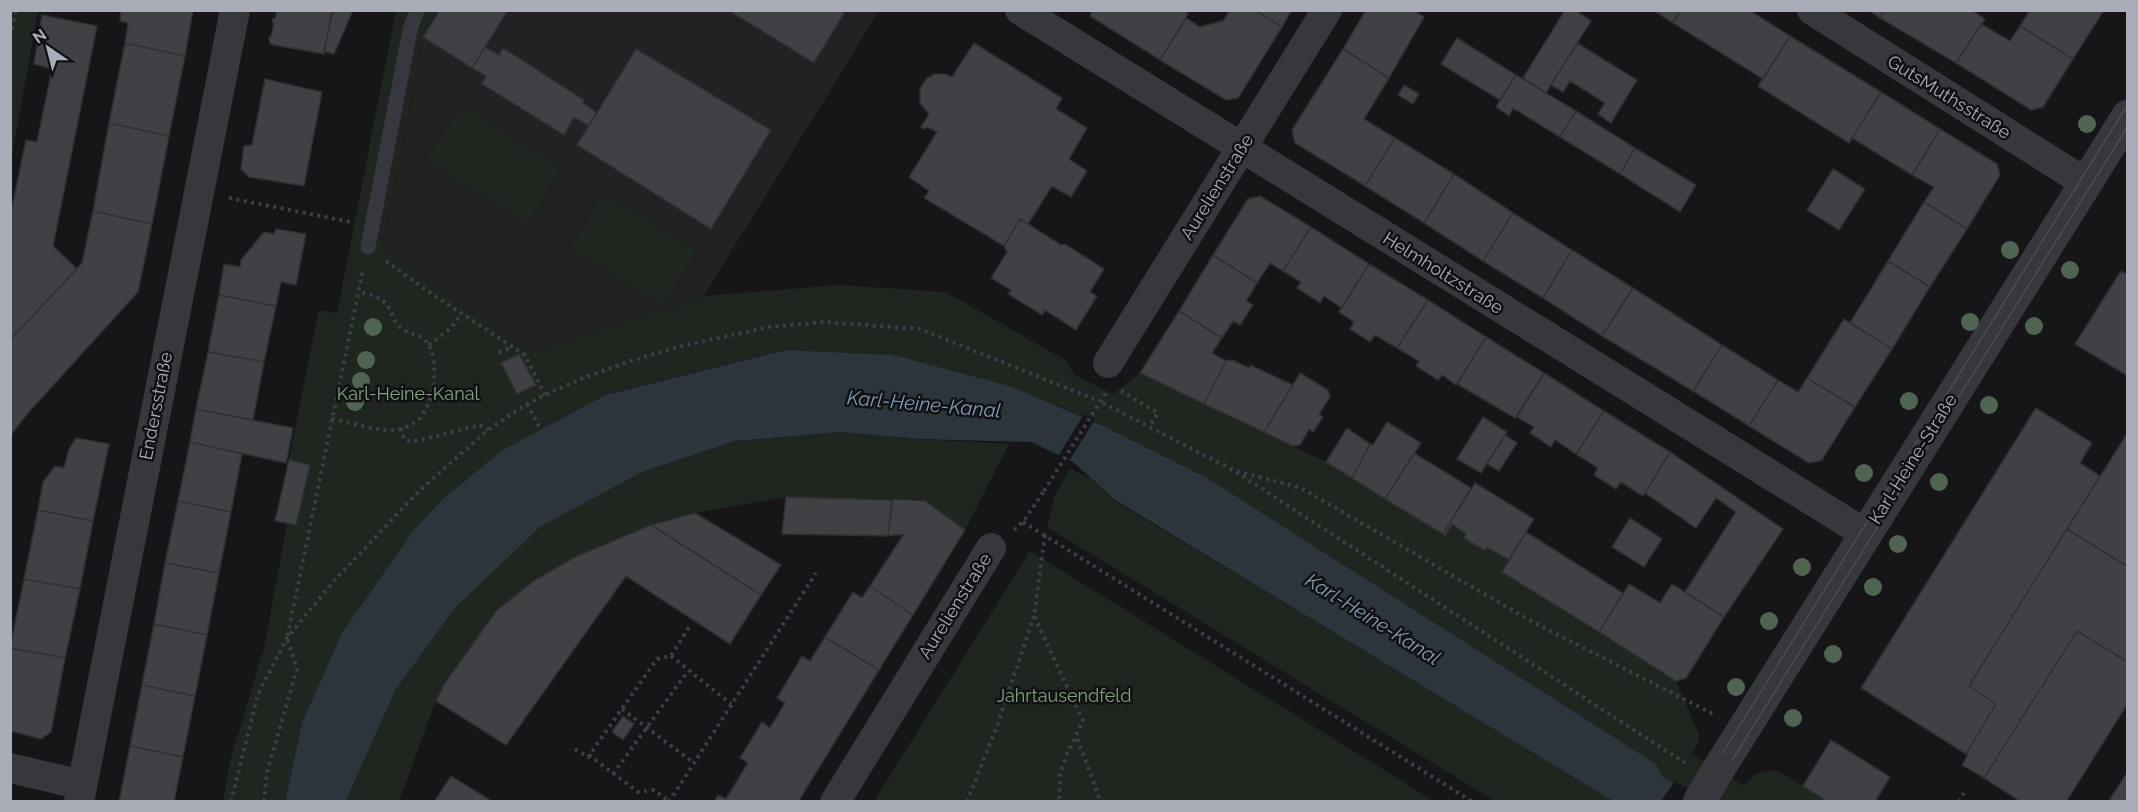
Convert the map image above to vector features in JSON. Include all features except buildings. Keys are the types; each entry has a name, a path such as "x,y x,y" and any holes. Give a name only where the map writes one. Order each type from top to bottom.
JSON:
{"street":[{"name":"Endersstraße","path":"81,793 235,10"},
{"name":"Helmholtzstraße","path":"1020,10 1866,534"},
{"name":"Aurelienstraße","path":"1112,381 1241,148 1327,10"},
{"name":"GutsMuthsstraße","path":"1812,10 2086,183"},
{"name":"Karl-Heine-Straße","path":"1699,801 1703,767 1744,728 2127,116"},
{"name":"Aurelienstraße","path":"835,801 991,548"},
{"path":"10,768 81,793"}],"lane":[{"path":"368,247 410,30 417,10"}],"path":[{"path":"10,36 16,10"},
{"path":"199,191 371,227"},
{"path":"264,801 267,772 297,669 287,638 368,247 462,314 525,355 545,395"},
{"path":"332,419 388,430 401,428 420,418 432,392 434,364 429,345 418,334 401,328 394,321 390,309 379,296 358,292"},
{"path":"429,345 450,329 462,314"},
{"path":"231,801 258,694 287,638 334,581 420,489 488,430 545,395 624,363 686,345 769,327 824,322 920,329 1094,399"},
{"path":"499,353 512,346"},
{"path":"1112,381 1158,413 1149,427"},
{"name":"Aurelienstraße","path":"991,548 1023,522 1112,381"},
{"path":"1103,403 1233,471 1703,767"},
{"path":"527,404 541,430"},
{"path":"401,428 404,439 412,442 480,425 488,430"},
{"path":"1233,471 1301,488 1532,621 1682,699 1744,728"},
{"path":"1023,522 1473,801"},
{"path":"966,801 997,726 1034,616 1045,535"},
{"path":"576,749 588,757 589,755 638,792 654,790 669,801 816,573"},
{"path":"1034,616 1083,721 1066,756 1060,775 1059,801"},
{"path":"589,755 657,659 671,656 691,624"},
{"path":"671,656 731,704"},
{"path":"613,774 688,671"},
{"path":"622,709 694,763"},
{"path":"1076,738 1100,801"},
{"path":"1959,801 1964,793"}],"shaded area":[{"path":"436,11 879,11 704,296 527,352 382,249 423,37"}],"green space":[{"name":"Karl-Heine-Kanal","path":"396,10 436,11 423,37 382,249 527,352 704,296 839,285 946,292 1067,361 1074,375 1113,394 1140,373 1326,462 1444,535 1452,524 1466,534 1464,538 1485,551 1487,547 1509,561 1502,572 1676,681 1699,734 1699,742 1692,754 1744,786 1756,774 1776,770 1828,801 1704,801 1663,777 1656,764 1209,479 1054,404 894,355 786,350 606,395 302,723 285,801 223,802 230,761 264,648 287,524 296,525 310,465 289,460 319,310 337,313"},
{"path":"10,11 38,11 11,162"},
{"path":"461,105 562,168 527,224 426,161"},
{"path":"604,193 697,251 663,306 570,248"},
{"path":"841,432 1009,444 965,530 925,501 917,499 786,497 695,513 651,525 587,551 535,580 497,610 445,683 436,701 399,801 346,802 396,689 455,608 540,527 642,472 735,441"},
{"path":"1070,469 1090,478 1115,501 1613,801 1495,801 1047,527 1055,495"},
{"name":"Jahrtausendfeld","path":"1030,551 1434,801 874,801"}],"water":[{"path":"786,350 894,355 1012,387 1099,424 1209,479 1656,764 1663,777 1704,801 1613,801 1115,500 1073,462 1031,442 921,439 841,432 735,441 642,472 540,527 455,608 396,689 346,801 285,802 302,723 342,633 414,530 443,499 503,450 606,395"}],"pier":[{"path":"1084,414 1095,419 1068,463 1057,458"},
{"path":"1675,781 1705,799 1707,802 1661,801"}],"tram line":[{"path":"1692,802 2128,104"},
{"path":"1706,802 2128,126"}]}
